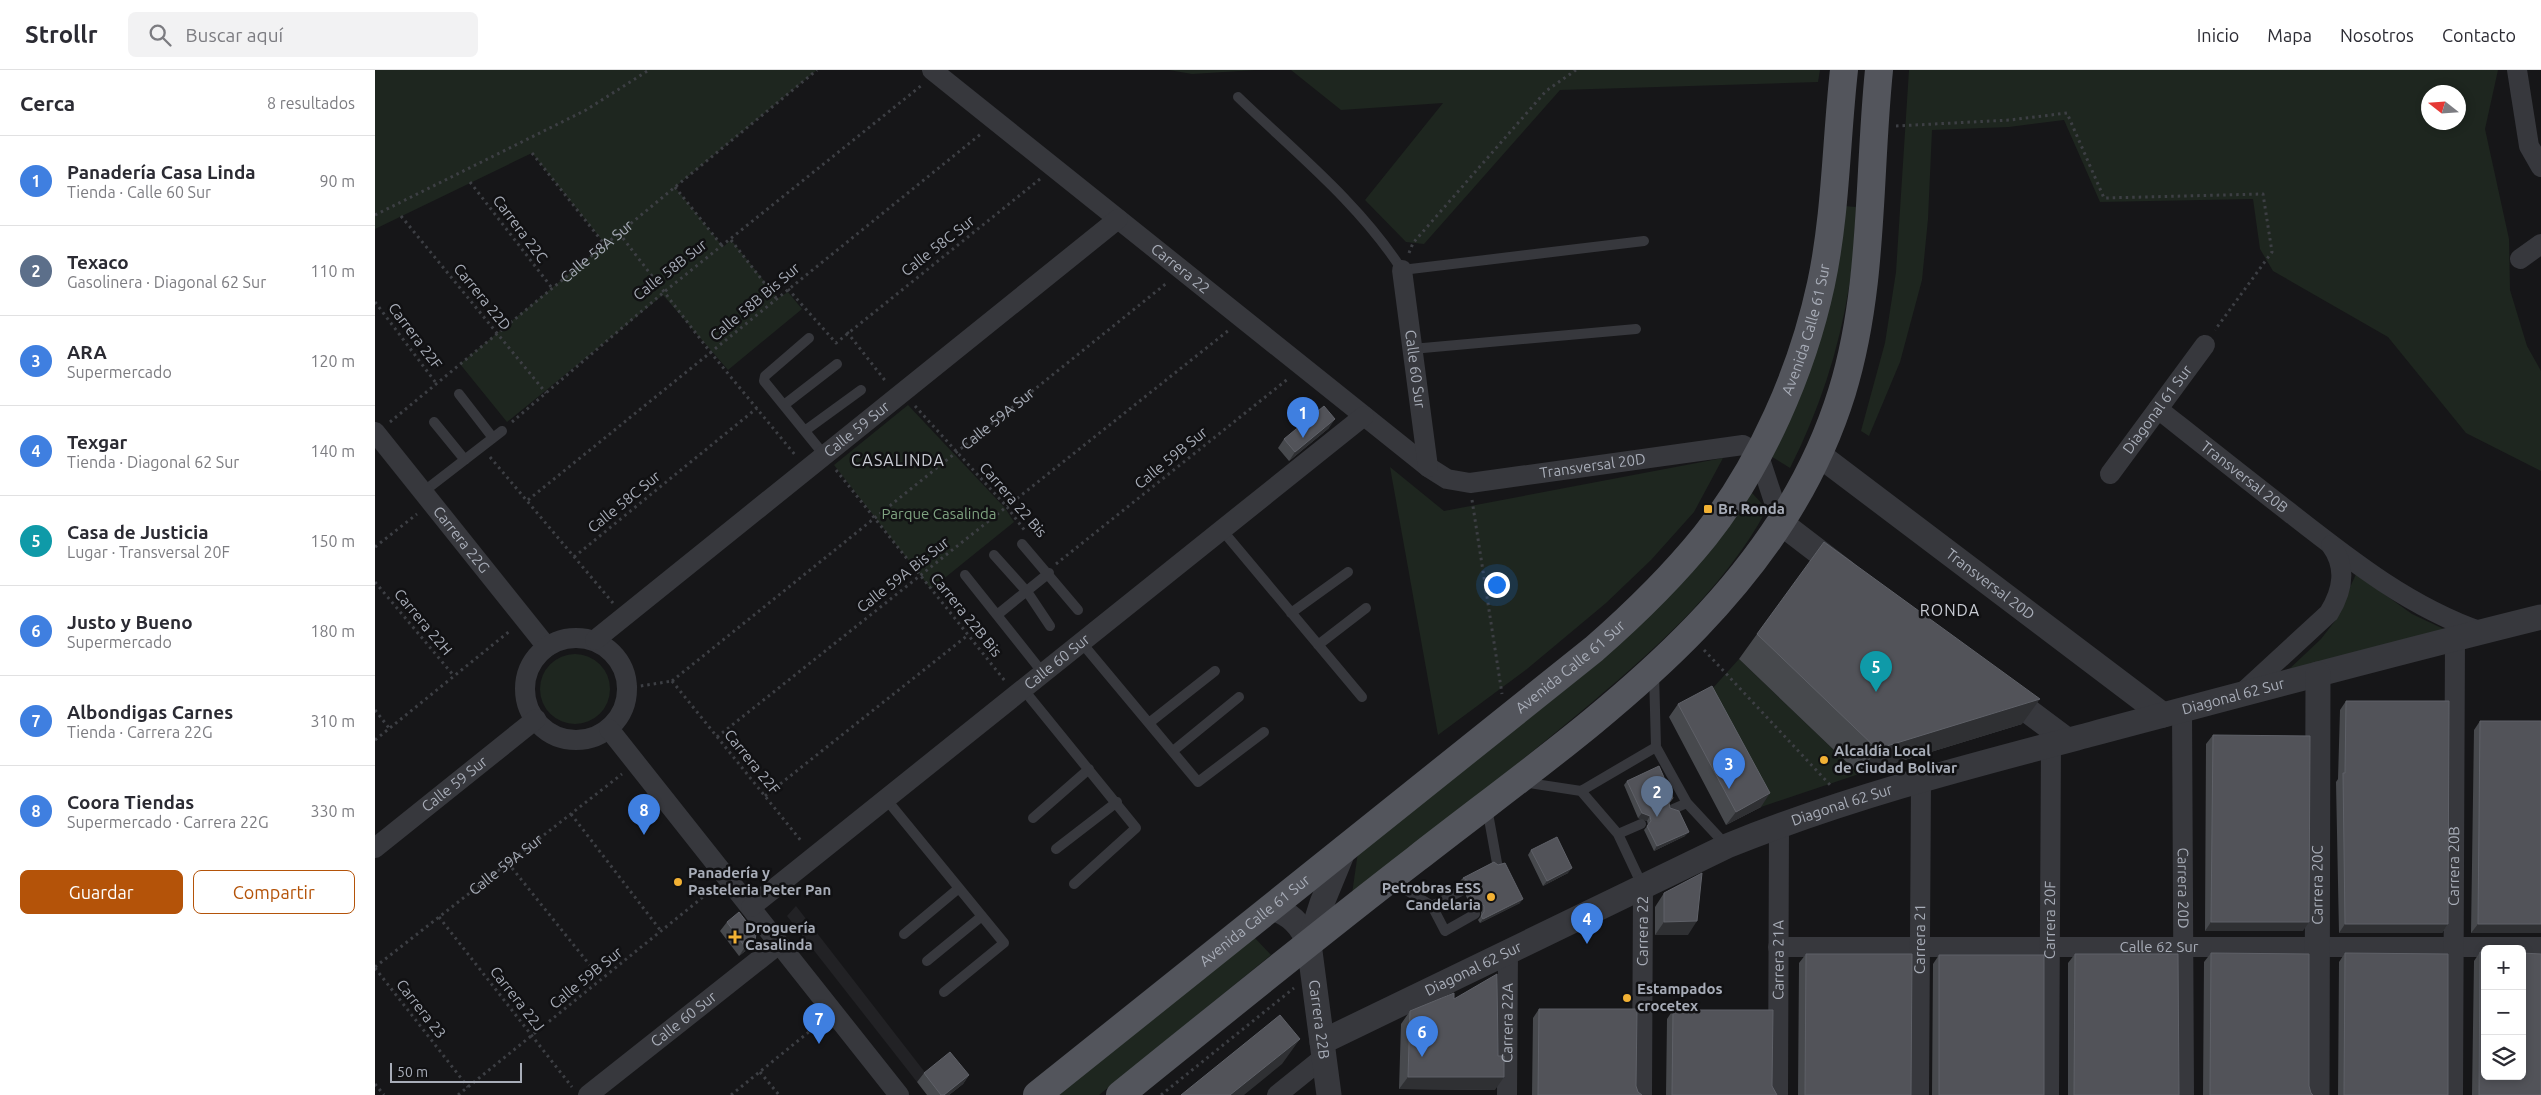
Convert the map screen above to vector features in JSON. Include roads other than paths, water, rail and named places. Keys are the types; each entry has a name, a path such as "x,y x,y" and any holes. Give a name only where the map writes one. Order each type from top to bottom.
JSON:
{"main road":[{"name":"Avenida Calle 61 Sur","path":"1037,1095 1345,846 1594,649 1664,582 1715,522 1758,453 1793,375 1821,283 1831,220 1844,70"},
{"path":"1119,1095 1516,781 1654,668 1690,635 1755,562 1781,523 1819,454 1841,393 1857,331 1865,261 1873,127 1879,70"}],"street":[{"path":"2517,70 2529,146 2541,167"},
{"name":"Carrera 22","path":"934,72 1428,467"},
{"name":"Calle 59 Sur","path":"595,640 1118,219"},
{"path":"2520,259 2541,244"},
{"name":"Calle 60 Sur","path":"1402,270 1428,467"},
{"name":"Diagonal 61 Sur","path":"2110,474 2205,345"},
{"name":"Transversal 20B","path":"2157,409 2331,545 2429,611 2482,632"},
{"name":"Calle 60 Sur","path":"751,907 1364,416"},
{"name":"Carrera 22G","path":"375,433 547,647"},
{"name":"Transversal 20D","path":"1428,467 1447,479 1470,483 1735,444 1751,448 1758,453"},
{"path":"1758,453 1781,523 1865,587"},
{"name":"Transversal 20D","path":"1819,454 2173,712"},
{"name":"Transversal 20B","path":"2241,694 2319,623 2336,602 2342,586 2342,575 2338,554 2331,545"},
{"name":"Diagonal 62 Sur","path":"1277,1095 1323,1050 1508,951 1727,846 1779,825 1846,802 2059,742 2541,617"},
{"path":"580,637 595,640 608,648 619,659 625,673 628,688 622,710 609,729 596,737 581,740 566,739 551,734 535,719 526,697 525,682 530,667 539,654 547,647 565,638 580,637"},
{"name":"Carrera 20B","path":"2453,1095 2455,638"},
{"name":"Carrera 20C","path":"2317,1095 2318,674"},
{"path":"1989,681 2059,742"},
{"name":"Carrera 20D","path":"2173,712 2184,947 2184,1095"},
{"name":"Calle 59 Sur","path":"375,848 535,719"},
{"path":"609,729 899,1095"},
{"name":"Carrera 20F","path":"2049,1095 2050,948 2059,742"},
{"name":"Carrera 21","path":"1919,1095 1921,782"},
{"name":"Carrera 21A","path":"1778,1095 1779,825"},
{"name":"Carrera 22B","path":"1309,944 1322,903 1345,846"},
{"name":"Carrera 22","path":"1642,1095 1643,887"},
{"name":"Carrera 22B","path":"1270,907 1290,916 1305,934 1309,944 1329,1095"},
{"name":"Calle 60 Sur","path":"580,1091 779,944"},
{"name":"Calle 62 Sur","path":"1778,947 2541,947"},
{"name":"Carrera 22A","path":"1507,1095 1508,951"}],"lane":[{"path":"1238,97 1357,211 1381,239 1402,270 1644,241"},
{"path":"1412,349 1636,329"},
{"path":"809,338 765,376 764,381 806,430 825,456"},
{"path":"784,405 837,364"},
{"path":"806,430 861,390"},
{"path":"459,394 493,438"},
{"path":"434,422 465,460"},
{"path":"427,498 465,460 502,431"},
{"path":"1222,530 1362,697"},
{"path":"1026,540 1051,570 1077,610"},
{"path":"994,555 1028,593 1050,626"},
{"path":"997,615 1028,593 1051,570"},
{"path":"1291,613 1348,572"},
{"path":"965,575 1043,673"},
{"path":"1318,645 1366,608"},
{"path":"1081,642 1198,782 1264,732"},
{"path":"1654,668 1656,746 1687,803 1727,846"},
{"path":"1149,723 1215,671"},
{"path":"1020,692 1089,768 1137,828 1074,884"},
{"path":"1173,751 1239,698"},
{"path":"1516,781 1581,791 1656,746"},
{"path":"1033,818 1089,768"},
{"path":"1581,791 1619,834 1643,887"},
{"path":"886,799 1004,943 944,992"},
{"path":"1057,849 1117,802"},
{"path":"1673,810 1687,803"},
{"path":"1487,804 1497,863"},
{"path":"1619,834 1641,824"},
{"path":"1389,880 1432,906 1445,931 1475,914"},
{"path":"904,934 959,888"},
{"path":"1432,906 1463,890"},
{"path":"927,962 982,916"}],"place":[{"name":"Panadería Casa Linda","path":"1303,438"},
{"name":"Br. Ronda","path":"1708,509"},
{"name":"Casa de Justicia","path":"1876,692"},
{"name":"Alcaldía Local de Ciudad Bolivar","path":"1824,760"},
{"name":"ARA","path":"1729,789"},
{"name":"Texaco","path":"1657,817"},
{"name":"Coora Tiendas","path":"644,835"},
{"name":"Panadería y Pasteleria Peter Pan","path":"678,882"},
{"name":"Petrobras ESS Candelaria","path":"1491,897"},
{"name":"Droguería Casalinda","path":"735,937"},
{"name":"Texgar","path":"1587,944"},
{"name":"Estampados crocetex","path":"1627,998"},
{"name":"Albondigas Carnes","path":"819,1044"},
{"name":"Justo y Bueno","path":"1422,1057"}],"district":[{"name":"CASALINDA","path":"898,460"},
{"name":"RONDA","path":"1950,610"}],"park label":[{"name":"Parque Casalinda","path":"939,514"}]}
